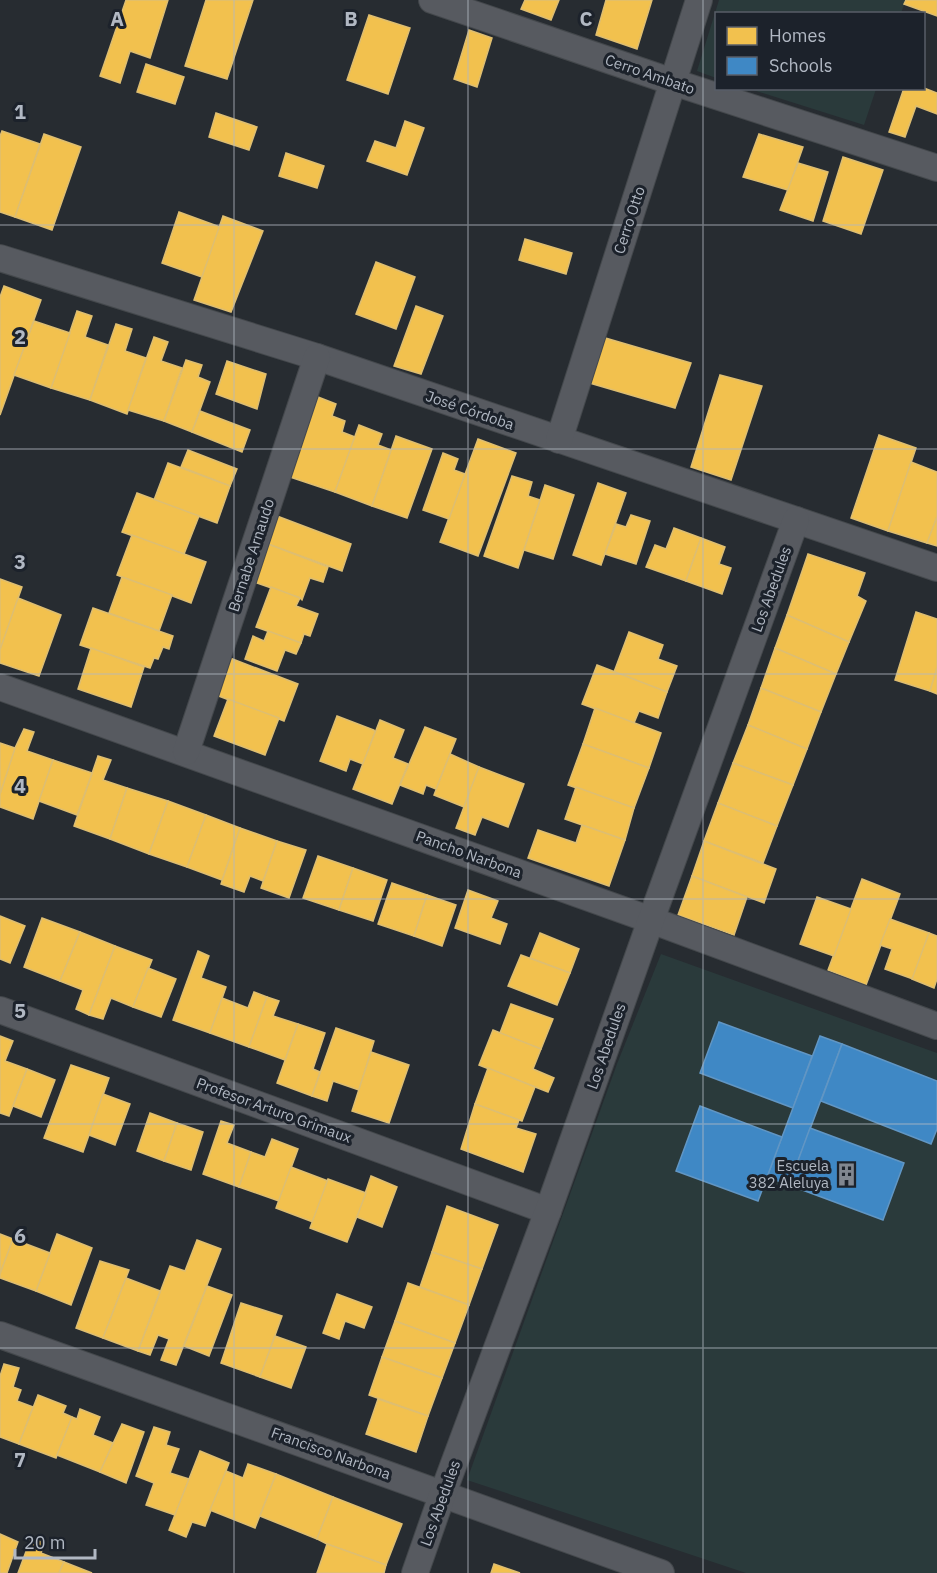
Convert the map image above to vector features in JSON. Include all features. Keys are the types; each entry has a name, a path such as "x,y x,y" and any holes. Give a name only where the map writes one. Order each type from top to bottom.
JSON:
{"street":[{"name":"Cerro Ambato","path":"432,0 937,168"},
{"name":"Cerro Otto","path":"559,440 699,0"},
{"name":"José Córdoba","path":"0,258 317,357 937,568"},
{"name":"Bernabe Arnaudo","path":"186,752 317,357"},
{"name":"Los Abedules","path":"416,1573 796,520"},
{"name":"Pancho Narbona","path":"0,687 651,920 937,1026"},
{"name":"Profesor Arturo Grimaux","path":"0,1010 548,1211"},
{"name":"Francisco Narbona","path":"0,1335 661,1573"}],"shaded area":[{"path":"719,0 906,0 901,12 715,12"},
{"path":"715,13 715,78 697,71"},
{"path":"753,90 875,90 864,125"},
{"path":"661,954 937,1053 937,1573 746,1573 467,1480 617,1064"}],"building: Homes":[{"path":"126,0 168,0 150,58 130,51 120,83 100,76"},
{"path":"206,0 253,0 227,79 185,66"},
{"path":"525,0 559,0 551,20 521,9"},
{"path":"606,0 652,0 637,49 596,35"},
{"path":"906,0 937,0 937,16 904,4"},
{"path":"369,15 410,28 388,94 347,80"},
{"path":"469,30 492,38 477,87 454,79"},
{"path":"146,64 184,77 175,104 137,92"},
{"path":"925,88 937,93 937,114 916,106 905,137 889,132 903,90"},
{"path":"216,113 257,127 249,150 209,137"},
{"path":"405,121 424,128 407,175 367,161 375,141 396,148"},
{"path":"2,131 40,144 15,217 0,212 0,136"},
{"path":"44,134 81,147 52,230 15,217"},
{"path":"759,134 803,147 788,190 743,177"},
{"path":"286,153 324,166 317,188 279,176"},
{"path":"843,157 883,170 861,234 823,221"},
{"path":"798,163 828,172 813,221 780,210"},
{"path":"179,212 220,227 202,277 162,263"},
{"path":"223,216 263,231 231,312 194,300"},
{"path":"525,239 572,253 566,274 519,260"},
{"path":"376,262 415,277 396,329 356,314"},
{"path":"4,286 41,300 0,415 0,297"},
{"path":"416,306 443,316 421,374 394,366"},
{"path":"77,311 92,316 85,337 108,345 90,400 51,388"},
{"path":"34,321 70,333 51,388 14,375"},
{"path":"116,324 132,329 125,351 146,358 127,414 90,400"},
{"path":"154,337 168,342 161,361 182,368 164,421 128,410"},
{"path":"602,337 691,363 675,408 586,382"},
{"path":"186,360 202,365 198,377 210,382 192,432 164,421"},
{"path":"227,361 266,374 257,409 216,394"},
{"path":"720,375 762,386 731,480 691,467"},
{"path":"318,397 336,404 332,416 345,421 342,432 355,437 335,492 290,477"},
{"path":"200,411 250,430 242,452 192,432"},
{"path":"359,425 382,434 378,445 391,450 372,506 335,492"},
{"path":"879,435 916,448 888,531 851,518"},
{"path":"396,436 432,449 407,518 372,506"},
{"path":"478,439 516,453 478,556 440,542"},
{"path":"188,450 237,469 230,486 181,467"},
{"path":"443,453 458,459 454,470 465,474 449,519 423,510"},
{"path":"911,462 937,472 937,517 927,543 888,531"},
{"path":"168,463 230,486 217,523 154,500"},
{"path":"512,476 532,482 528,496 540,500 518,568 484,556"},
{"path":"598,483 626,493 601,565 573,555"},
{"path":"545,485 574,495 553,559 524,550"},
{"path":"137,493 199,516 184,554 122,532"},
{"path":"631,515 650,521 636,564 605,554 616,524 626,527"},
{"path":"277,516 351,544 342,571 268,544"},
{"path":"937,517 937,546 927,543"},
{"path":"674,528 701,538 686,581 646,567 655,545 666,549"},
{"path":"132,535 206,562 191,603 117,575"},
{"path":"701,538 725,547 719,564 731,568 722,594 686,581"},
{"path":"268,544 328,567 323,582 310,578 302,600 254,582"},
{"path":"808,554 865,573 857,596 866,601 849,642 787,615"},
{"path":"122,577 172,595 159,631 109,613"},
{"path":"0,579 22,587 0,650"},
{"path":"271,587 300,598 296,606 318,614 310,636 304,634 301,643 256,627"},
{"path":"18,598 61,615 39,676 0,663 0,650"},
{"path":"93,608 173,636 169,649 163,647 158,659 154,658 150,668 80,645"},
{"path":"916,612 937,619 937,668 930,691 895,680"},
{"path":"787,615 849,642 836,674 775,648"},
{"path":"268,631 301,643 296,654 285,650 277,671 245,659 253,636 264,641"},
{"path":"629,632 663,645 658,659 677,666 667,692 614,672"},
{"path":"91,648 144,667 131,707 78,689"},
{"path":"775,648 836,674 821,712 761,688"},
{"path":"230,658 298,684 284,721 216,695"},
{"path":"597,665 667,692 658,718 639,711 634,723 582,704"},
{"path":"937,668 937,694 930,691"},
{"path":"761,688 821,712 807,749 748,725"},
{"path":"228,699 279,718 265,755 214,736"},
{"path":"595,708 661,733 649,768 583,744"},
{"path":"337,716 375,732 363,764 350,759 346,771 320,761"},
{"path":"380,720 404,730 393,758 408,764 392,804 353,789"},
{"path":"748,725 807,749 793,785 733,763"},
{"path":"425,727 456,739 436,789 426,785 423,794 400,785"},
{"path":"24,729 34,732 27,751 53,760 33,819 0,807 0,794 15,748"},
{"path":"0,743 15,748 0,794"},
{"path":"583,744 649,768 634,808 568,785"},
{"path":"450,754 479,767 464,807 434,795"},
{"path":"98,756 111,760 103,780 127,788 110,839 74,826"},
{"path":"53,760 92,773 77,815 39,801"},
{"path":"733,763 793,785 777,826 718,803"},
{"path":"479,767 524,784 508,827 482,817 475,835 456,828"},
{"path":"576,787 634,808 625,840 565,819"},
{"path":"127,788 168,801 149,854 110,839"},
{"path":"168,801 206,815 187,867 149,854"},
{"path":"718,803 777,826 763,863 704,841"},
{"path":"206,815 240,828 222,880 187,867"},
{"path":"582,825 625,840 609,886 528,858 538,830 576,843"},
{"path":"240,828 277,841 263,881 250,876 244,892 221,884"},
{"path":"277,841 306,850 289,898 261,888"},
{"path":"704,841 776,869 764,903 692,876"},
{"path":"318,856 353,868 339,910 303,898"},
{"path":"353,868 387,880 373,921 339,910"},
{"path":"692,876 747,897 734,935 678,915"},
{"path":"862,879 900,894 866,985 828,970"},
{"path":"392,883 427,895 414,936 378,924"},
{"path":"468,890 498,901 491,918 507,924 500,944 455,928"},
{"path":"427,895 456,905 442,946 414,936"},
{"path":"817,897 851,909 834,956 800,944"},
{"path":"0,916 25,926 10,963 0,959"},
{"path":"42,918 80,932 60,981 24,967"},
{"path":"890,919 929,933 913,979 885,969 892,949 880,945"},
{"path":"80,932 115,946 89,1015 76,1009 83,990 60,981"},
{"path":"540,933 579,949 570,973 530,958"},
{"path":"929,933 937,936 937,979 934,988 912,979"},
{"path":"115,946 152,960 133,1007 111,998 103,1019 89,1015"},
{"path":"198,951 209,956 201,978 226,987 210,1033 173,1020"},
{"path":"521,955 570,973 557,1005 508,986"},
{"path":"148,968 176,979 161,1017 133,1007"},
{"path":"254,992 267,997 249,1047 210,1033 222,998 248,1008"},
{"path":"267,997 279,1001 273,1016 298,1024 285,1060 249,1047"},
{"path":"511,1004 553,1019 541,1049 500,1033"},
{"path":"298,1024 325,1033 313,1069 320,1072 312,1096 277,1083"},
{"path":"336,1028 374,1041 359,1090 333,1081 327,1101 312,1096"},
{"path":"493,1030 541,1049 533,1069 554,1078 548,1092 479,1065"},
{"path":"0,1036 13,1041 5,1061 27,1069 9,1116 0,1113"},
{"path":"371,1052 409,1065 389,1123 352,1111"},
{"path":"71,1065 109,1078 83,1152 44,1138"},
{"path":"488,1068 535,1087 522,1121 475,1104"},
{"path":"27,1069 55,1080 41,1117 13,1106"},
{"path":"103,1094 130,1104 115,1145 89,1135"},
{"path":"475,1104 519,1120 516,1128 536,1134 523,1172 461,1149"},
{"path":"150,1113 177,1123 164,1161 137,1151"},
{"path":"221,1121 234,1125 227,1143 251,1152 239,1187 203,1174"},
{"path":"177,1123 203,1132 191,1170 164,1161"},
{"path":"272,1139 298,1149 279,1201 239,1187 251,1152 265,1157"},
{"path":"291,1167 328,1181 313,1222 276,1208"},
{"path":"371,1176 397,1187 382,1227 357,1217"},
{"path":"328,1179 366,1193 347,1242 310,1228"},
{"path":"447,1206 498,1225 482,1269 432,1252"},
{"path":"0,1234 13,1239 0,1274"},
{"path":"57,1234 92,1248 71,1305 36,1291"},
{"path":"13,1239 50,1253 36,1291 0,1278"},
{"path":"197,1240 221,1249 176,1365 161,1360 169,1339 158,1335 150,1355 138,1351 170,1266 185,1271"},
{"path":"432,1252 482,1269 469,1305 420,1287"},
{"path":"100,1261 129,1270 103,1338 76,1328"},
{"path":"126,1278 160,1291 138,1351 103,1338"},
{"path":"408,1283 469,1305 455,1343 395,1321"},
{"path":"207,1286 232,1295 209,1356 184,1346"},
{"path":"337,1294 372,1307 364,1328 345,1321 339,1339 323,1333"},
{"path":"241,1303 282,1316 260,1377 221,1363"},
{"path":"395,1321 455,1343 442,1378 382,1357"},
{"path":"275,1336 306,1347 291,1388 260,1377"},
{"path":"382,1357 442,1378 428,1416 369,1395"},
{"path":"4,1364 19,1368 13,1387 21,1390 17,1401 33,1407 19,1444 0,1437 0,1376"},
{"path":"38,1395 66,1406 63,1413 72,1417 56,1458 19,1444"},
{"path":"378,1399 428,1416 416,1452 366,1434"},
{"path":"80,1409 100,1417 93,1435 113,1443 100,1472 57,1455 72,1417 77,1419"},
{"path":"122,1424 144,1432 126,1483 100,1472"},
{"path":"154,1427 170,1432 166,1445 179,1449 170,1473 189,1479 175,1515 146,1505 154,1483 136,1476"},
{"path":"200,1451 229,1463 205,1526 192,1522 186,1537 169,1530"},
{"path":"248,1464 276,1474 255,1528 210,1510 226,1471 243,1478"},
{"path":"276,1474 333,1497 317,1539 260,1516"},
{"path":"333,1497 402,1524 386,1565 317,1539"},
{"path":"0,1534 18,1542 7,1573 0,1573"},
{"path":"31,1538 44,1543 41,1553 64,1562 59,1573 18,1573"},
{"path":"327,1544 386,1565 384,1573 317,1573"},
{"path":"64,1562 92,1573 59,1573"},
{"path":"494,1564 520,1573 491,1573"}],"building: Schools":[{"path":"719,1022 812,1056 793,1108 700,1073"},
{"path":"820,1036 842,1044 789,1185 767,1177"},
{"path":"842,1044 937,1081 937,1129 931,1144 821,1101"},
{"path":"700,1106 782,1137 758,1201 676,1171"},
{"name":"Escuela 382 Aleluya","path":"810,1128 904,1163 883,1220 789,1185"}],"place":[{"name":"Escuela 382 Aleluya","path":"847,1174"}]}
